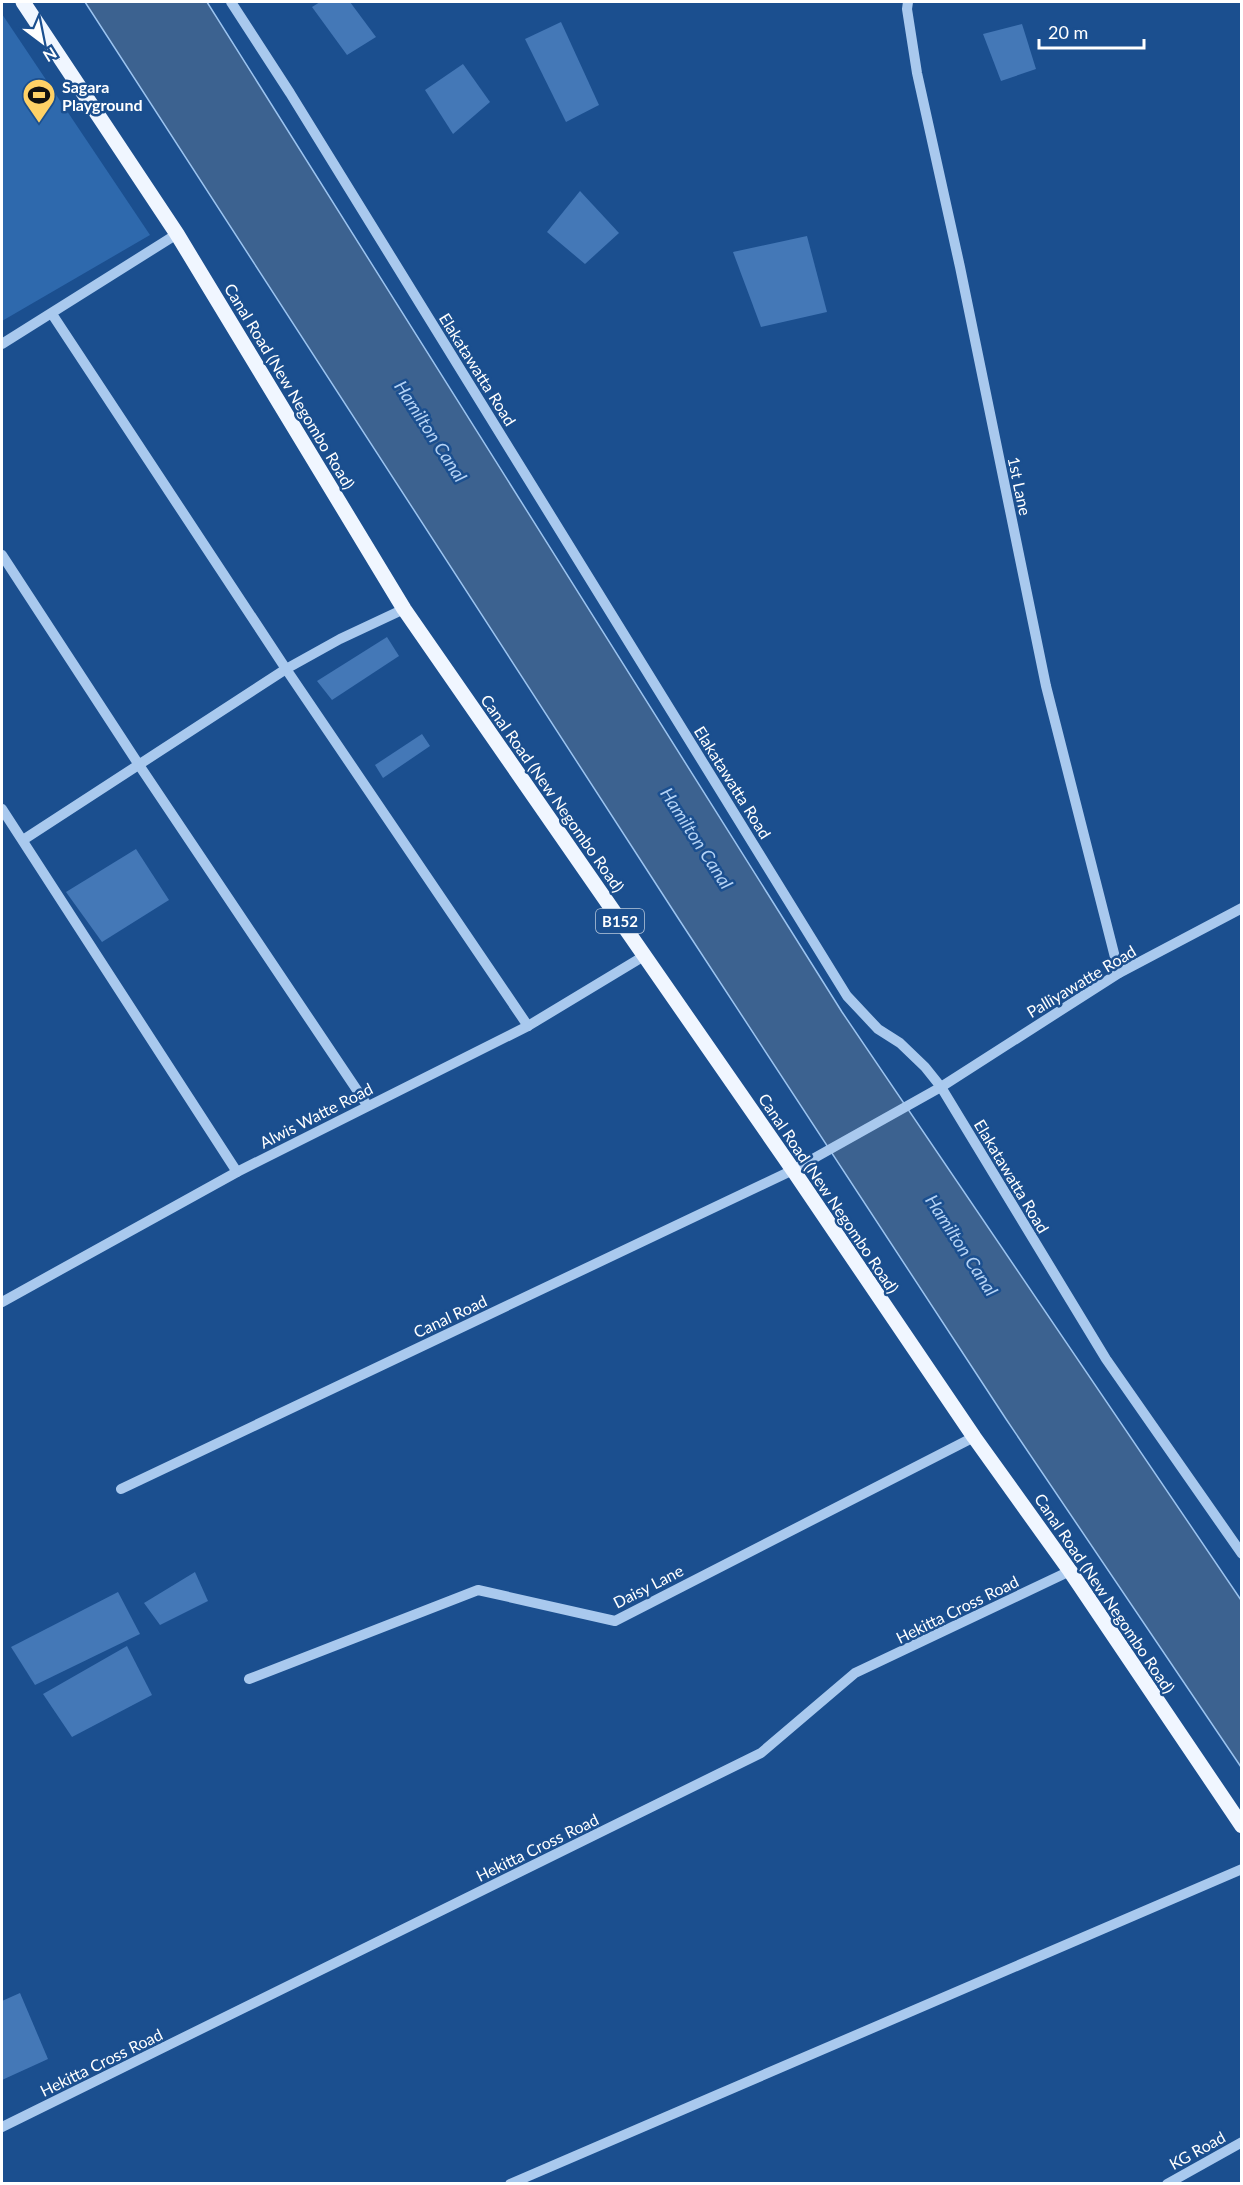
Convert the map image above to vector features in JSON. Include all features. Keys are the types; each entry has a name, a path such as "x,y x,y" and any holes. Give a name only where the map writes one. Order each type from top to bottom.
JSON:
{"main road":[{"name":"Canal Road (New Negombo Road)","path":"23,2 177,234 404,609 793,1170 974,1437 1070,1571 1242,1826"}],"street":[{"name":"Elakatawatta Road","path":"231,2 290,93 847,996 878,1029 900,1042 925,1067 940,1087 1106,1359 1242,1554"},
{"name":"1st Lane","path":"907,4 917,73 960,267 1046,686 1119,973"},
{"path":"2,344 177,234"},
{"path":"52,314 286,669 528,1026"},
{"path":"2,555 139,765 367,1105"},
{"path":"22,840 286,669 340,639 404,609"},
{"path":"2,809 237,1172"},
{"name":"Palliyawatte Road","path":"793,1170 940,1087 1119,973 1242,908"},
{"name":"Alwis Watte Road","path":"2,1302 237,1172 528,1026 644,956"},
{"name":"Canal Road","path":"121,1489 793,1170"},
{"name":"Daisy Lane","path":"249,1679 478,1590 615,1621 974,1437"},
{"name":"Hekitta Cross Road","path":"2,2127 762,1753 855,1673 1070,1571"},
{"path":"510,2184 1242,1869"},
{"name":"KG Road","path":"1167,2184 1242,2142"}],"shaded area":[{"name":"Sagara Playground","path":"2,14 150,235 2,321"}],"water":[{"name":"Hamilton Canal","path":"85,2 207,2 842,1012 1241,1600 1241,1767 1006,1419 680,921"}],"building":[{"path":"320,2 350,2 376,37 347,55 312,7"},
{"path":"561,22 599,105 566,122 525,39"},
{"path":"1022,24 1036,69 1001,81 983,34"},
{"path":"463,64 490,102 453,134 425,90"},
{"path":"580,191 619,233 585,264 547,232"},
{"path":"807,236 827,312 761,327 733,252"},
{"path":"387,637 399,656 332,700 317,681"},
{"path":"422,734 430,746 383,778 375,765"},
{"path":"136,849 169,900 102,942 66,892"},
{"path":"195,1572 208,1601 160,1625 144,1603"},
{"path":"118,1592 140,1634 35,1685 11,1647"},
{"path":"127,1646 152,1695 72,1737 43,1694"},
{"path":"20,1993 48,2059 2,2080 2,2001"}],"place":[{"name":"Sagara Playground","path":"39,124"}]}
